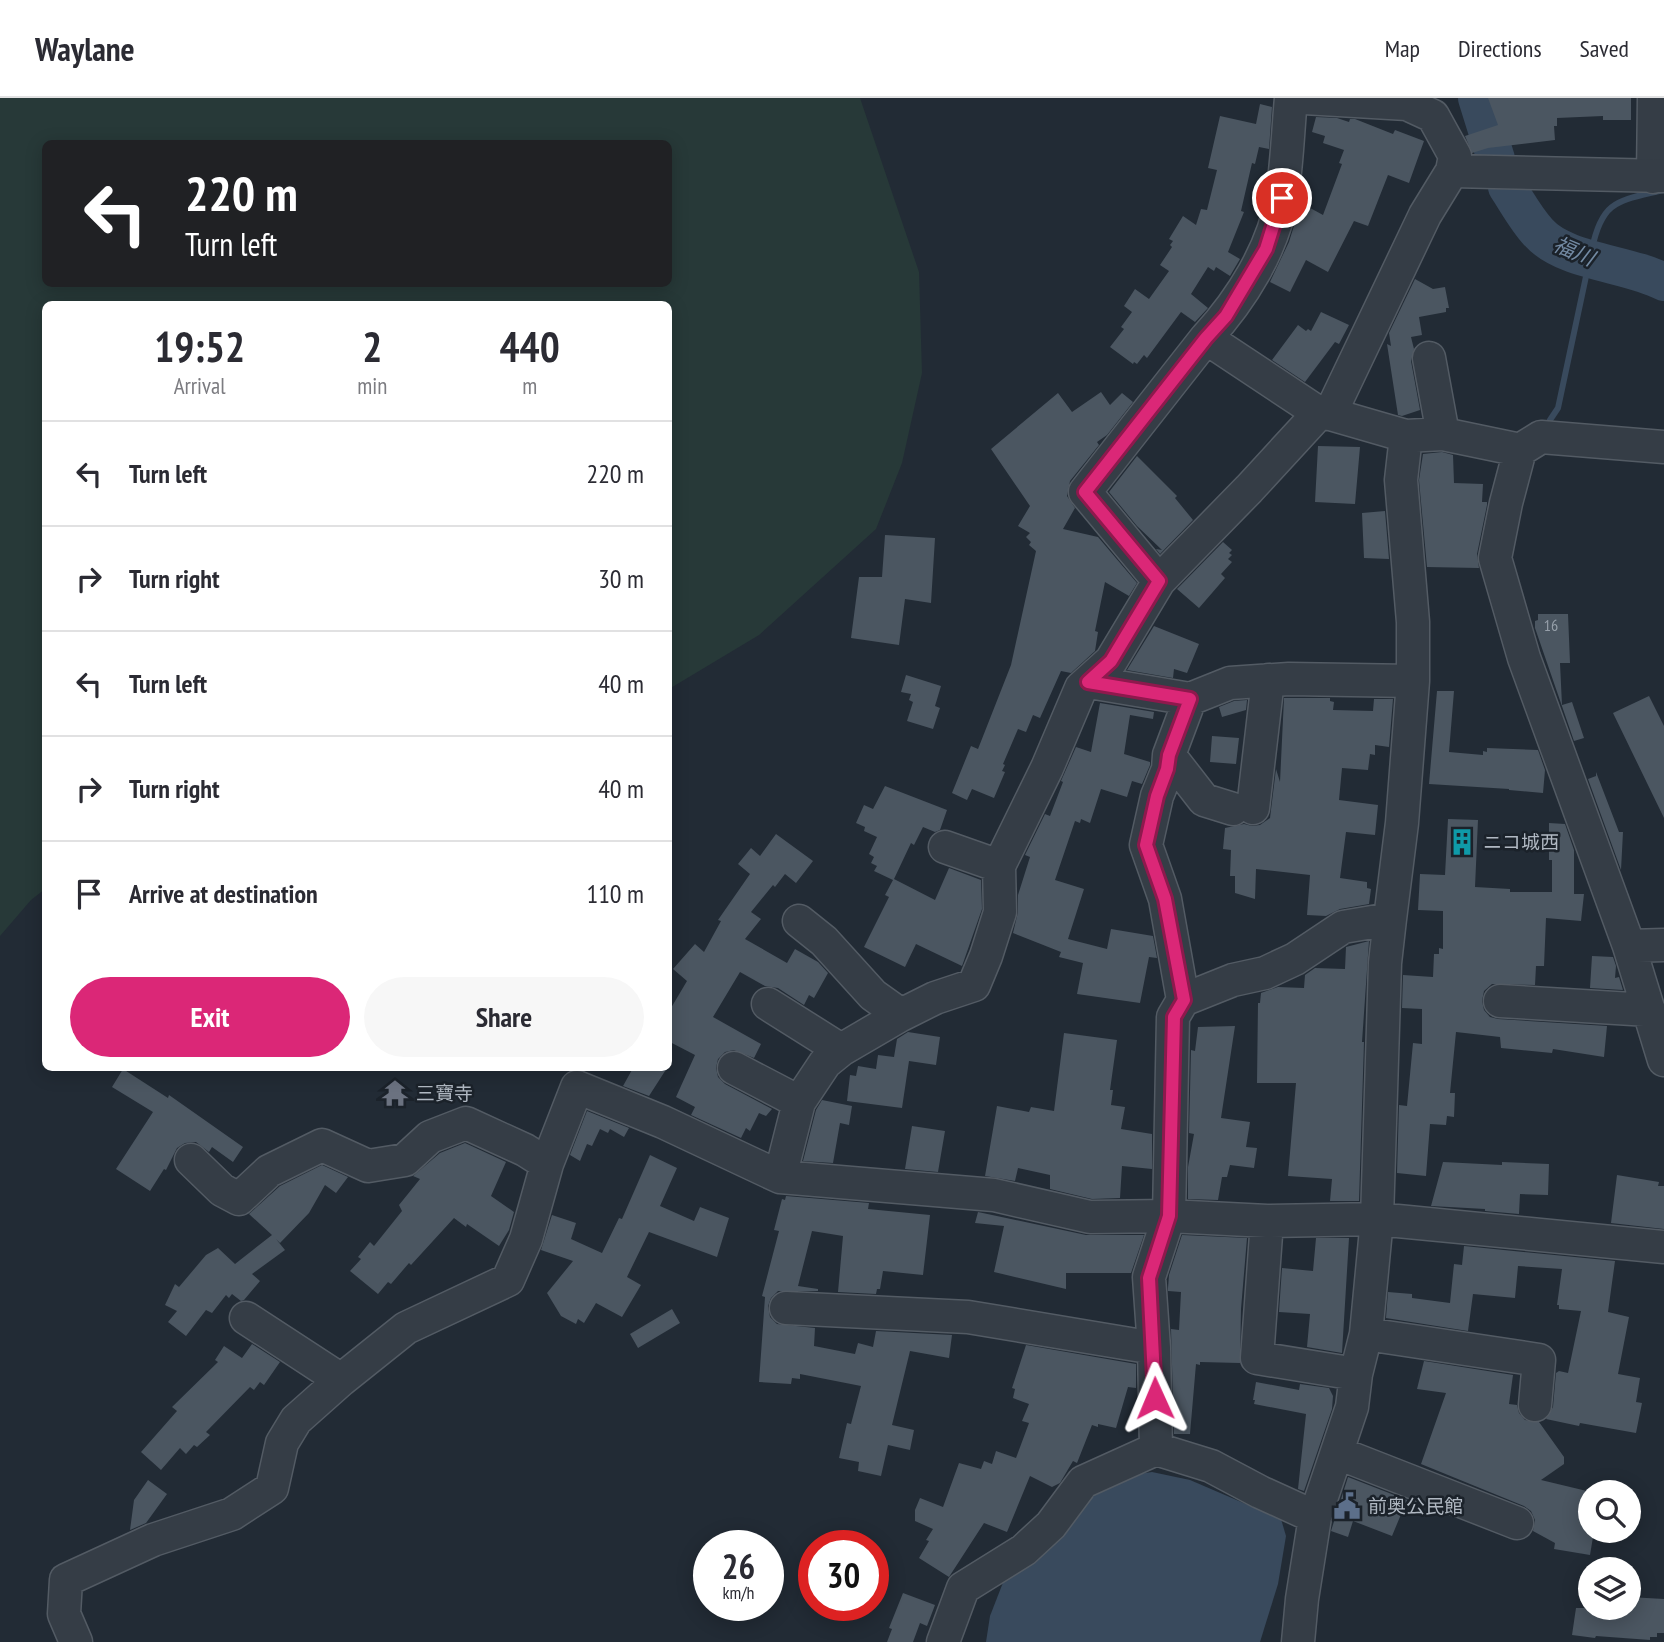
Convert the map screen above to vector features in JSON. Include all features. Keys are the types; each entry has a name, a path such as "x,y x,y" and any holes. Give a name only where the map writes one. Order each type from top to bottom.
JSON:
{"street":[{"path":"1159,581 1085,492 1226,316 1266,249 1282,198 1291,98"},
{"path":"780,1177 799,1102 825,1063 841,1051 935,998 974,985 1000,912 999,866 1046,768 1080,688 1111,661 1159,581 1324,413 1425,215 1452,171 1455,156 1433,116 1406,101 1304,98"},
{"path":"1452,171 1658,177 1654,98"},
{"path":"1206,338 1324,413 1405,436 1443,434 1520,450 1541,438 1664,447"},
{"path":"1429,358 1443,434"},
{"path":"1298,1642 1315,1517 1352,1408 1356,1374 1366,1334 1377,1219 1384,963 1402,823 1413,681 1413,622 1401,480 1405,436"},
{"path":"1520,450 1506,503 1496,558 1524,657 1629,946 1664,1060"},
{"path":"1088,682 1190,699 1230,683 1289,679 1413,681"},
{"path":"1169,755 1204,800 1243,808 1268,680"},
{"path":"1184,1000 1165,899 1146,845 1169,755 1190,699"},
{"path":"945,846 999,866"},
{"path":"1156,1449 1154,1348 1149,1278 1169,1216 1174,1017 1184,1000 1233,980 1265,973 1295,958 1343,927 1390,919"},
{"path":"799,921 824,941 873,995 901,1016"},
{"path":"1629,946 1664,944"},
{"path":"1500,1001 1649,1010"},
{"path":"768,1004 841,1051"},
{"path":"734,1068 799,1102"},
{"path":"76,1642 64,1614 66,1580 153,1540 232,1514 272,1488 282,1443 296,1420 341,1380 407,1328 508,1280 526,1239 547,1164 577,1087 663,1122 780,1177 994,1195 1090,1217 1169,1216 1267,1221 1377,1219 1664,1247"},
{"path":"191,1160 222,1190 239,1199 269,1171 321,1145 368,1166 405,1160 430,1137 466,1123 526,1150 547,1164"},
{"path":"1267,1221 1257,1358 1356,1374"},
{"path":"786,1308 968,1317 1154,1348"},
{"path":"246,1318 341,1380"},
{"path":"1366,1334 1539,1360 1535,1405"},
{"path":"943,1642 962,1588 1024,1550 1051,1525 1083,1482 1156,1449 1211,1466 1315,1517"},
{"path":"1338,1453 1517,1523"}],"shaded area":[{"path":"0,98 860,98 919,272 922,373 902,463 876,529 759,635 672,687 672,301 42,301 42,891 0,936"}],"water":[{"path":"1152,1472 1190,1480 1281,1519 1286,1536 1278,1584 1260,1642 986,1642 990,1616 1004,1580 1098,1487 1126,1476"}],"building":[{"path":"1488,98 1631,98 1631,120 1603,120 1603,116 1557,118 1557,126 1554,126 1555,140 1488,148 1472,153 1465,136 1498,125"},
{"path":"1260,104 1272,107 1269,149 1259,147 1255,164 1252,163 1241,211 1244,212 1228,252 1240,259 1230,276 1216,267 1214,271 1208,267 1191,294 1208,308 1195,322 1181,312 1147,358 1144,355 1137,364 1133,364 1110,347 1124,329 1121,327 1132,312 1124,306 1135,289 1149,299 1169,271 1160,265 1172,247 1170,245 1173,241 1169,239 1183,216 1196,225 1201,209 1207,210 1217,170 1208,168 1220,116 1256,124"},
{"path":"1316,117 1337,118 1349,122 1350,119 1355,119 1393,134 1395,130 1424,141 1409,183 1388,175 1368,226 1354,221 1328,272 1306,260 1290,292 1270,282 1289,242 1301,203 1323,215 1342,164 1339,163 1344,150 1323,143 1325,136 1312,132"},
{"path":"1415,279 1433,289 1445,287 1449,308 1446,308 1446,312 1419,317 1422,335 1411,337 1414,349 1411,361 1420,410 1402,416 1398,415 1387,344 1391,346 1389,333"},
{"path":"1321,312 1349,325 1339,344 1335,342 1305,382 1272,360 1298,325 1311,331"},
{"path":"1101,392 1110,405 1122,393 1133,402 1107,435 1097,442 1099,445 1070,481 1067,496 1075,508 1063,529 1098,537 1137,583 1129,596 1105,582 1095,631 1098,632 1095,651 1071,673 1061,671 1040,718 1033,715 1026,732 1018,729 1003,764 1005,765 1002,771 1005,772 994,798 972,789 967,800 952,793 971,746 978,749 1011,665 1036,551 1029,545 1031,542 1026,537 1030,533 1018,526 1030,506 991,449 1058,393 1072,412"},
{"path":"1318,446 1360,447 1355,504 1315,502"},
{"path":"1442,452 1453,455 1454,483 1483,484 1482,502 1487,502 1487,505 1477,554 1479,568 1427,567 1419,480 1423,454"},
{"path":"1137,456 1177,496 1175,498 1193,520 1160,554 1156,549 1162,550 1137,526 1109,492"},
{"path":"1385,511 1389,559 1364,558 1362,513"},
{"path":"885,535 935,538 931,603 905,599 899,645 851,638 859,577 882,577"},
{"path":"1223,542 1232,550 1228,559 1232,562 1221,574 1225,578 1199,608 1177,589"},
{"path":"1538,614 1568,614 1570,663 1560,663 1562,705 1572,702 1584,738 1574,741 1535,628"},
{"path":"1154,626 1199,644 1187,673 1174,669 1173,678 1127,670"},
{"path":"906,675 941,686 935,706 940,708 933,729 907,721 913,702 909,700 911,694 901,692"},
{"path":"1437,691 1454,691 1449,752 1483,755 1487,748 1538,750 1545,770 1543,793 1429,784"},
{"path":"1649,696 1664,726 1664,818 1613,713"},
{"path":"1284,698 1330,698 1330,701 1334,702 1333,710 1373,711 1374,699 1393,699 1389,747 1375,745 1375,755 1370,754 1368,770 1342,768 1339,800 1378,805 1375,835 1346,832 1340,878 1367,882 1367,888 1371,889 1369,904 1340,909 1326,916 1307,915 1310,875 1256,869 1255,899 1235,893 1235,876 1230,876 1231,850 1223,849 1225,828 1244,824 1260,825 1270,818 1276,769 1280,782"},
{"path":"1247,700 1246,710 1222,717 1219,707 1234,701"},
{"path":"1100,703 1154,712 1153,719 1130,715 1124,754 1150,762 1150,765 1142,784 1132,781 1127,797 1101,789 1090,823 1081,819 1080,823 1075,821 1055,880 1084,889 1068,939 1107,949 1111,929 1153,936 1157,958 1149,957 1140,1003 1077,994 1083,963 1059,957 1061,952 1013,933 1018,912 1018,895 1030,857 1025,855 1045,814 1050,816 1076,747 1091,752"},
{"path":"1212,736 1239,738 1236,764 1210,762"},
{"path":"1596,772 1619,832 1623,832 1621,870 1588,779 1596,776"},
{"path":"885,786 947,810 940,830 935,832 923,827 914,845 911,843 894,879 935,900 949,868 981,880 982,909 962,966 916,944 905,967 864,947 889,897 885,895 893,880 874,871 877,866 871,863 874,857 869,854 877,837 864,831 865,827 856,823 864,805 873,809"},
{"path":"1448,819 1478,820 1475,887 1510,889 1510,892 1552,892 1549,823 1565,824 1574,850 1574,894 1584,894 1581,921 1546,918 1544,966 1536,966 1535,985 1492,984 1484,991 1482,1001 1484,1010 1490,1017 1498,1019 1607,1026 1604,1057 1553,1049 1552,1053 1501,1048 1500,1037 1456,1032 1450,1093 1455,1093 1454,1117 1447,1116 1446,1125 1430,1124 1426,1176 1397,1173 1399,1105 1407,1106 1413,1043 1422,1044 1422,1009 1402,1008 1403,975 1433,977 1434,954 1439,954 1439,948 1443,949 1443,911 1418,910 1420,874 1445,875"},
{"path":"776,834 813,861 796,883 785,874 775,887 773,885 751,912 761,919 745,939 787,963 795,949 818,962 828,973 814,998 809,995 804,1005 778,988 765,986 740,972 713,1017 761,1044 754,1058 734,1050 725,1052 718,1059 716,1068 718,1077 725,1084 772,1109 766,1116 759,1113 750,1131 746,1128 741,1138 691,1115 695,1107 676,1097 695,1055 672,1043 672,1006 687,981 673,969 695,944 704,952 721,921 718,920 750,874 738,864 751,848 760,856"},
{"path":"1369,941 1362,1042 1359,1201 1330,1201 1332,1179 1288,1176 1296,1083 1257,1083 1258,1003 1261,993 1278,987 1304,988 1305,975 1315,968 1345,969 1346,947"},
{"path":"1592,956 1613,957 1616,966 1615,978 1619,977 1623,990 1590,988"},
{"path":"1235,1026 1221,1118 1250,1122 1246,1147 1257,1148 1254,1168 1230,1165 1227,1177 1222,1177 1218,1200 1188,1199 1188,1167 1194,1134 1189,1133 1191,1050 1195,1051 1198,1027"},
{"path":"908,1032 940,1037 936,1065 909,1061 902,1108 847,1101 850,1075 856,1076 858,1066 876,1069 878,1055 894,1057 897,1039"},
{"path":"1064,1033 1117,1040 1110,1090 1113,1090 1111,1105 1125,1107 1121,1129 1152,1134 1152,1169 1122,1166 1120,1198 1092,1199 1050,1189 1050,1175 1018,1168 1015,1181 985,1176 997,1106 1029,1112 1031,1107 1054,1111"},
{"path":"122,1071 126,1071 168,1098 169,1095 243,1147 233,1162 212,1147 209,1152 196,1142 185,1143 177,1148 166,1170 164,1169 150,1191 116,1169 153,1112 112,1087"},
{"path":"631,1071 665,1071 649,1096 623,1086"},
{"path":"822,1100 852,1106 849,1125 840,1123 833,1163 803,1161 816,1110"},
{"path":"587,1111 629,1128 624,1137 610,1129 608,1133 600,1129 592,1146 587,1144 580,1161 570,1155"},
{"path":"912,1126 945,1131 938,1172 905,1169"},
{"path":"465,1143 506,1162 491,1196 514,1212 509,1230 499,1246 454,1218 411,1265 409,1263 391,1284 388,1282 378,1294 350,1271 361,1259 358,1257 370,1242 374,1246 402,1211 399,1205 420,1179 413,1176 440,1153"},
{"path":"650,1155 677,1168 660,1206 694,1221 700,1207 729,1218 717,1257 649,1232 627,1277 641,1285 622,1317 596,1303 584,1323 578,1319 576,1324 561,1316 547,1293 573,1261 541,1250 552,1215 576,1223 571,1239 602,1253 619,1218 622,1219"},
{"path":"1443,1162 1549,1164 1548,1195 1520,1194 1519,1214 1431,1206"},
{"path":"322,1165 348,1177 336,1193 325,1185 309,1213 280,1243 276,1239 285,1250 252,1274 260,1281 244,1300 241,1301 232,1294 229,1298 226,1295 212,1313 206,1310 186,1336 168,1322 177,1311 165,1305 175,1284 179,1287 206,1255 218,1248 235,1264 272,1235 249,1214 280,1186"},
{"path":"1617,1175 1659,1182 1658,1186 1664,1186 1664,1229 1611,1223"},
{"path":"786,1196 869,1203 868,1209 930,1215 923,1275 883,1271 880,1289 877,1289 876,1294 838,1292 843,1236 812,1231 798,1286 818,1291 778,1291 768,1306 770,1317 777,1324 815,1328 814,1346 855,1354 858,1343 873,1347 876,1331 952,1335 949,1358 910,1351 892,1425 914,1430 910,1450 888,1445 881,1476 858,1471 859,1462 839,1458 847,1423 851,1424 861,1386 800,1374 800,1379 792,1378 791,1384 759,1382 765,1297 762,1296 779,1231 774,1230 782,1199 785,1200"},
{"path":"978,1212 1086,1235 1144,1235 1131,1273 1066,1273 1066,1289 994,1272 1004,1226 975,1223"},
{"path":"1182,1235 1247,1238 1240,1363 1196,1364 1190,1434 1174,1434 1171,1329 1179,1330 1181,1292 1168,1291 1168,1288 1169,1275"},
{"path":"1316,1238 1349,1238 1342,1353 1307,1347 1310,1314 1279,1312 1282,1268 1313,1271"},
{"path":"1464,1246 1615,1261 1608,1312 1629,1317 1618,1374 1640,1378 1636,1402 1642,1403 1636,1433 1546,1419 1553,1407 1556,1373 1568,1373 1581,1311 1559,1309 1557,1305 1562,1269 1518,1266 1515,1298 1473,1294 1468,1331 1386,1318 1388,1292 1412,1294 1412,1298 1450,1303 1454,1264 1462,1265"},
{"path":"672,1309 680,1323 638,1348 630,1334"},
{"path":"252,1344 280,1362 264,1385 260,1382 254,1390 250,1387 206,1432 210,1435 186,1454 180,1448 161,1470 141,1452 177,1411 172,1407 218,1362 215,1360 224,1346 242,1358"},
{"path":"1026,1345 1136,1364 1136,1388 1128,1387 1116,1428 1092,1425 1077,1463 1073,1461 1060,1483 1052,1487 1030,1476 1007,1532 984,1523 949,1577 919,1558 933,1529 915,1521 915,1510 920,1498 943,1507 959,1463 981,1469 984,1461 992,1464 996,1451 1016,1458 1029,1423 1022,1421 1029,1404 1013,1398 1015,1389 1012,1388"},
{"path":"1424,1361 1513,1375 1509,1404 1517,1405 1525,1420 1539,1422 1564,1457 1564,1464 1541,1480 1578,1489 1578,1543 1592,1543 1590,1555 1554,1549 1555,1543 1533,1531 1535,1520 1531,1511 1524,1506 1421,1464 1446,1393 1417,1389"},
{"path":"1256,1382 1299,1390 1300,1384 1329,1388 1333,1396 1332,1409 1304,1491 1298,1489 1306,1414 1254,1404"},
{"path":"1348,1477 1407,1500 1392,1536 1353,1521 1348,1537 1331,1531"},
{"path":"148,1480 167,1494 146,1523 130,1530 134,1500"},
{"path":"903,1593 935,1605 927,1626 920,1623 913,1642 887,1642 892,1629 889,1628"},
{"path":"1641,1598 1664,1599 1664,1633 1657,1633 1657,1637 1650,1637 1650,1640 1572,1635 1576,1608 1578,1620 1641,1620"}],"waterway":[{"name":"福川","path":"1477,98 1496,159"},
{"name":"福川","path":"1507,187 1530,222 1549,242 1580,256 1633,270 1664,282"},
{"path":"1592,249 1601,221 1614,205 1663,190"},
{"path":"1550,420 1558,408 1588,267"}],"place":[{"name":"ニコ城西","path":"1462,842"},
{"name":"三寶寺","path":"395,1093"},
{"name":"前奥公民館","path":"1347,1506"}],"route":[{"path":"1155,1398 1149,1278 1169,1216 1174,1017 1184,1000 1165,899 1146,845 1169,755 1190,699 1088,682 1111,661 1159,581 1085,492 1226,316 1266,249 1282,198"}]}
